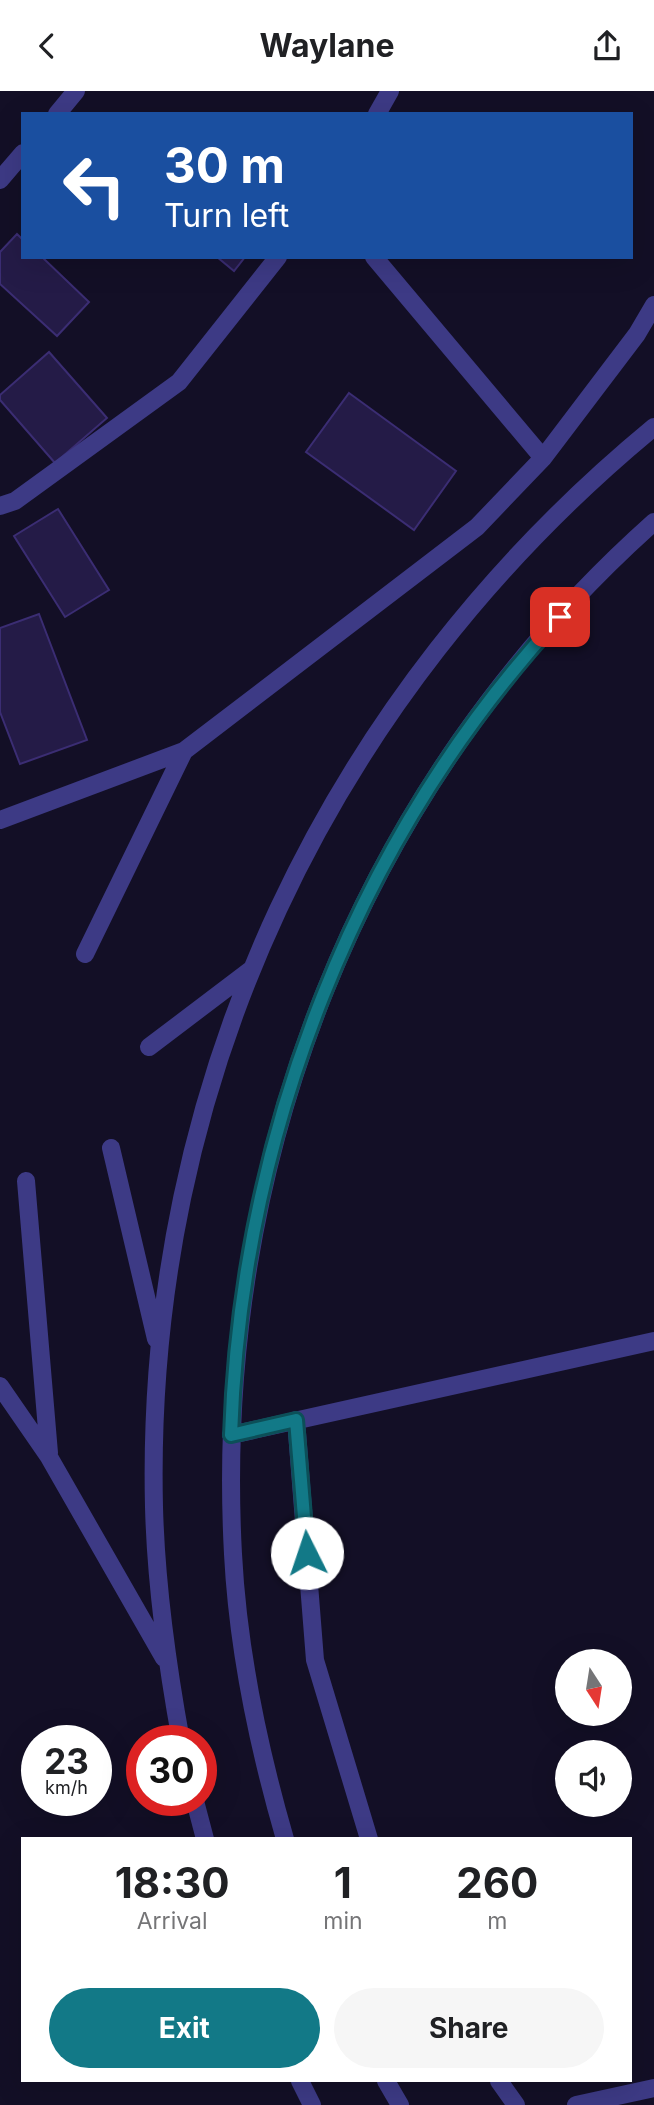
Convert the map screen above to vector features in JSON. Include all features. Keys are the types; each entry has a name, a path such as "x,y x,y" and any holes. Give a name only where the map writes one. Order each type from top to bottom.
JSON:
{"street":[{"path":"59,112 76,91"},
{"path":"378,112 390,91"},
{"path":"0,180 21,155"},
{"path":"0,506 15,501 179,382 276,259"},
{"path":"376,259 543,458"},
{"path":"0,820 184,751 477,527 543,458 637,334 654,305"},
{"path":"637,334 654,325"},
{"path":"178,1725 167,1664 158,1585 154,1507 154,1429 159,1350 169,1272 189,1169 224,1042 252,969 319,826 403,693 450,630 501,570 556,513 654,427"},
{"path":"284,1837 269,1785 241,1634 233,1558 231,1435 238,1328 249,1252 265,1177 289,1090 309,1030 338,959 371,889 408,822 494,695 543,635 595,579 654,522"},
{"path":"85,954 184,751"},
{"path":"149,1047 252,969"},
{"path":"111,1149 159,1350"},
{"path":"26,1181 49,1457"},
{"path":"231,1435 654,1341"},
{"path":"0,1386 49,1457 167,1664"},
{"path":"296,1420 315,1660 368,1837"},
{"path":"199,1816 204,1837"},
{"path":"300,2082 312,2105"},
{"path":"387,2082 400,2105"},
{"path":"500,2082 516,2105"},
{"path":"576,2105 654,2088"}],"building":[{"path":"17,234 21,238 21,259 44,259 89,302 57,336 0,284 0,252"},
{"path":"219,259 243,259 234,271"},
{"path":"49,352 107,418 55,463 0,400 0,395"},
{"path":"349,393 456,471 414,530 306,452"},
{"path":"58,509 109,590 65,617 14,536"},
{"path":"39,614 87,740 20,764 0,712 0,628"}],"route":[{"path":"307,1553 296,1420 231,1435 238,1328 249,1252 285,1103 309,1030 338,959 371,889 408,822 449,757 494,695 560,617"}]}
